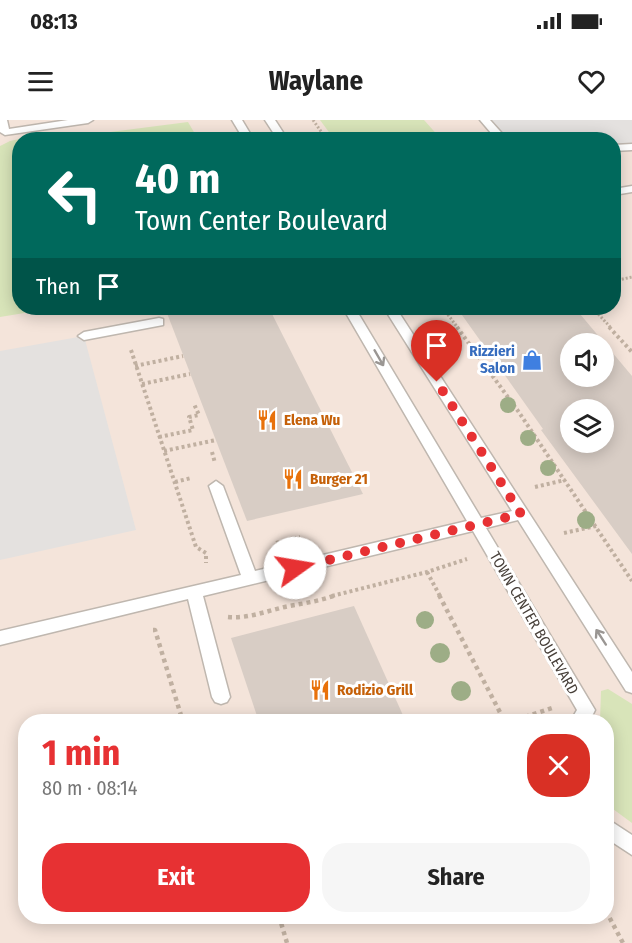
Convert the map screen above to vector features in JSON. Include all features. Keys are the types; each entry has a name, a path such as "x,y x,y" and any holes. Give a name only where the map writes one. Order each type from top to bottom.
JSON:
{"lane":[{"path":"2,120 5,132 88,120"},
{"path":"485,120 496,132"},
{"name":"TOWN CENTER BOULEVARD","path":"353,315 586,710 584,714"},
{"path":"394,315 632,686"},
{"path":"84,336 159,322"},
{"path":"216,486 250,579"},
{"path":"0,638 521,514"},
{"path":"194,593 221,696"},
{"path":"614,833 632,846"}],"path":[{"path":"448,315 565,480 632,580"},
{"path":"599,315 632,352"},
{"path":"125,344 131,350 196,547 206,553 207,559 204,567"},
{"path":"135,366 183,357"},
{"path":"142,384 190,374"},
{"path":"159,436 193,430 189,417 199,415 194,404"},
{"path":"164,451 216,440"},
{"path":"531,488 565,480"},
{"path":"563,534 596,526"},
{"path":"226,617 240,618 290,606 316,603 338,594 427,572 471,558"},
{"path":"427,572 503,714"},
{"path":"155,630 181,714"},
{"path":"533,714 553,708"},
{"path":"281,924 287,943"},
{"path":"613,924 623,943"}],"shaded area":[{"path":"0,120 632,120 632,943 0,943"},
{"path":"485,120 632,120 632,147 621,148 621,132 496,132"},
{"path":"84,336 136,530 0,560 0,351"}],"green space":[{"path":"320,120 424,120 435,132 329,132"},
{"path":"188,122 194,132 110,132"},
{"path":"12,141 12,315 0,317 0,146"},
{"path":"608,689 632,704 632,823 614,810 614,714 600,714 601,691"}],"building":[{"path":"168,315 273,315 363,494 247,521"},
{"path":"462,315 581,315 596,333 560,333 560,387 614,387 614,355 632,376 632,554 541,430 543,429"},
{"name":"Rodizio Grill","path":"354,606 402,714 256,714 231,638"}],"place":[{"name":"Rizzieri Salon","path":"532,360"},
{"name":"Elena Wu","path":"267,420"},
{"name":"Burger 21","path":"293,479"},
{"name":"Rodizio Grill","path":"320,690"}],"route":[{"path":"295,568 521,514 437,382"}]}
